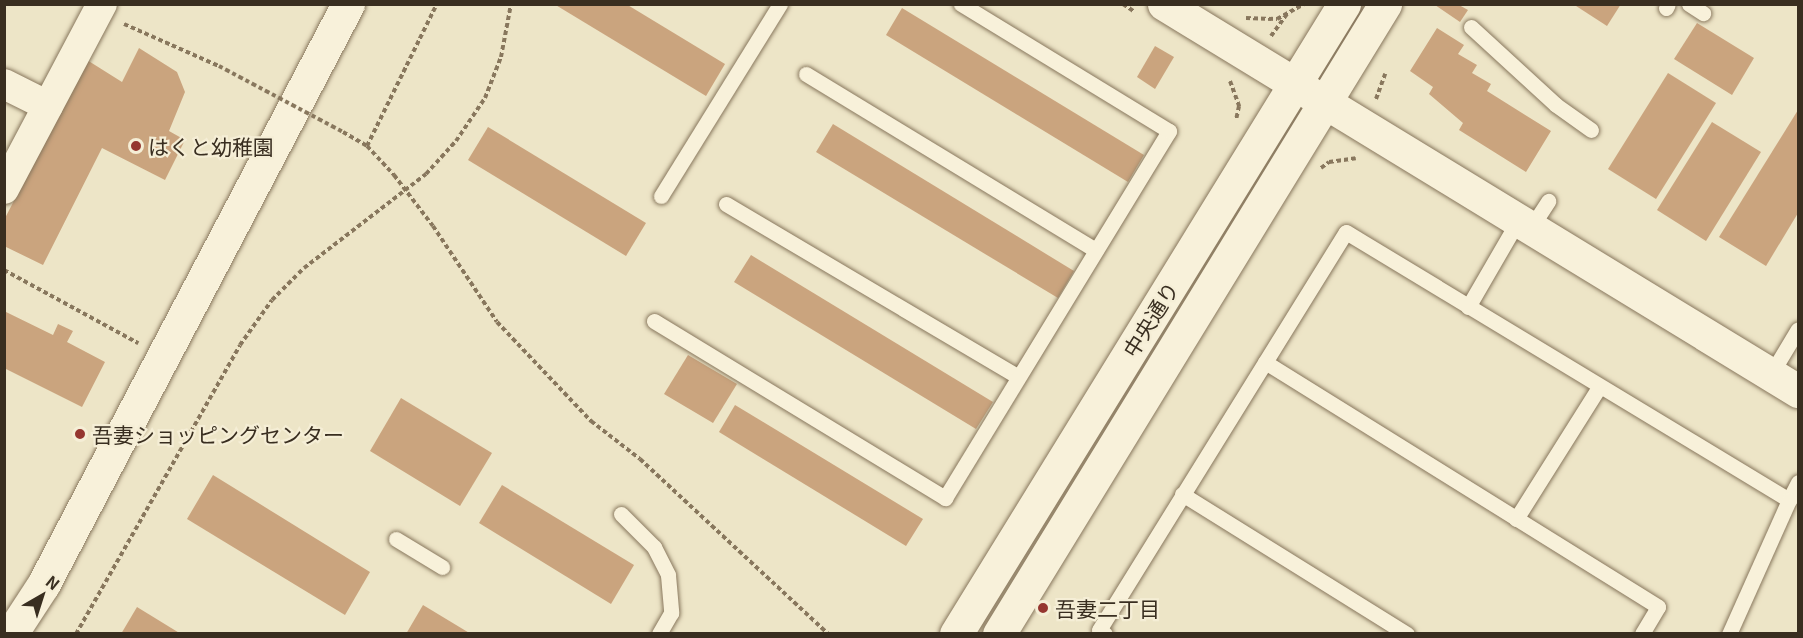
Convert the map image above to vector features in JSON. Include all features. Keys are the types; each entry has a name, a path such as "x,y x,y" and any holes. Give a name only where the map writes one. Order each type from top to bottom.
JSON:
{"street":[{"path":"11,633 49,575 348,4"},
{"name":"中央通り","path":"956,633 1344,4"},
{"name":"中央通り","path":"999,633 1385,4"},
{"path":"4,189 48,106 94,7"},
{"path":"1154,11 1295,83 1533,216 1798,391"},
{"path":"4,84 48,106"}],"lane":[{"path":"661,196 780,4"},
{"path":"654,321 945,498 1168,131 961,4"},
{"path":"1471,27 1556,105 1591,130"},
{"path":"806,74 1096,250"},
{"path":"726,204 1018,377"},
{"path":"1468,307 1533,216"},
{"path":"1105,633 1099,630 1346,232 1789,500"},
{"path":"1771,374 1798,329"},
{"path":"1265,362 1658,607 1642,633"},
{"path":"1516,519 1599,387"},
{"path":"1728,633 1798,482"},
{"path":"1182,494 1407,633"},
{"path":"621,514 654,547 668,575 671,613 659,633"},
{"path":"396,539 442,567"}],"path":[{"path":"367,146 437,4"},
{"path":"76,633 240,345 273,300 304,268 426,174 456,141 485,98 501,57 511,4"},
{"path":"1123,4 1154,11"},
{"path":"1237,13 1245,18 1277,19 1304,4"},
{"path":"94,7 219,66 367,146 394,175 433,226 497,322 591,421 640,459 828,633"},
{"path":"1225,75 1239,106 1234,133"},
{"path":"1317,171 1329,162 1367,157"},
{"path":"4,270 145,347"}],"building":[{"path":"554,4 626,4 725,64 706,96"},
{"path":"1573,4 1621,4 1607,26"},
{"path":"1435,5 1459,5 1468,10 1460,22"},
{"path":"902,8 1144,155 1128,182 886,35"},
{"path":"1697,23 1754,58 1732,95 1674,59"},
{"path":"1437,28 1464,45 1458,54 1477,65 1472,73 1491,84 1487,91 1551,131 1526,172 1459,130 1463,123 1429,94 1433,87 1410,71"},
{"path":"1155,46 1174,57 1155,89 1137,77"},
{"path":"139,48 177,72 185,92 169,131 185,140 165,180 102,148 43,265 4,246 4,220 87,60 122,82"},
{"path":"1668,73 1716,103 1656,199 1608,169"},
{"path":"1798,110 1798,213 1766,266 1719,237"},
{"path":"1712,122 1761,152 1706,241 1657,210"},
{"path":"833,124 1074,271 1058,298 816,152"},
{"path":"488,127 646,223 626,256 468,160"},
{"path":"751,255 993,402 976,429 734,282"},
{"path":"4,311 53,335 58,324 73,331 67,342 105,362 82,407 4,368"},
{"path":"688,355 737,384 713,423 664,394"},
{"path":"401,398 492,453 460,506 370,451"},
{"path":"735,405 923,519 906,546 719,432"},
{"path":"213,475 370,572 345,615 187,519"},
{"path":"502,485 634,565 611,604 479,523"},
{"path":"423,605 471,634 406,634"},
{"path":"137,607 181,634 121,634"}],"place":[{"name":"はくと幼稚園","path":"136,146"},
{"name":"吾妻ショッピングセンター","path":"80,434"},
{"name":"吾妻二丁目","path":"1043,608"}]}
